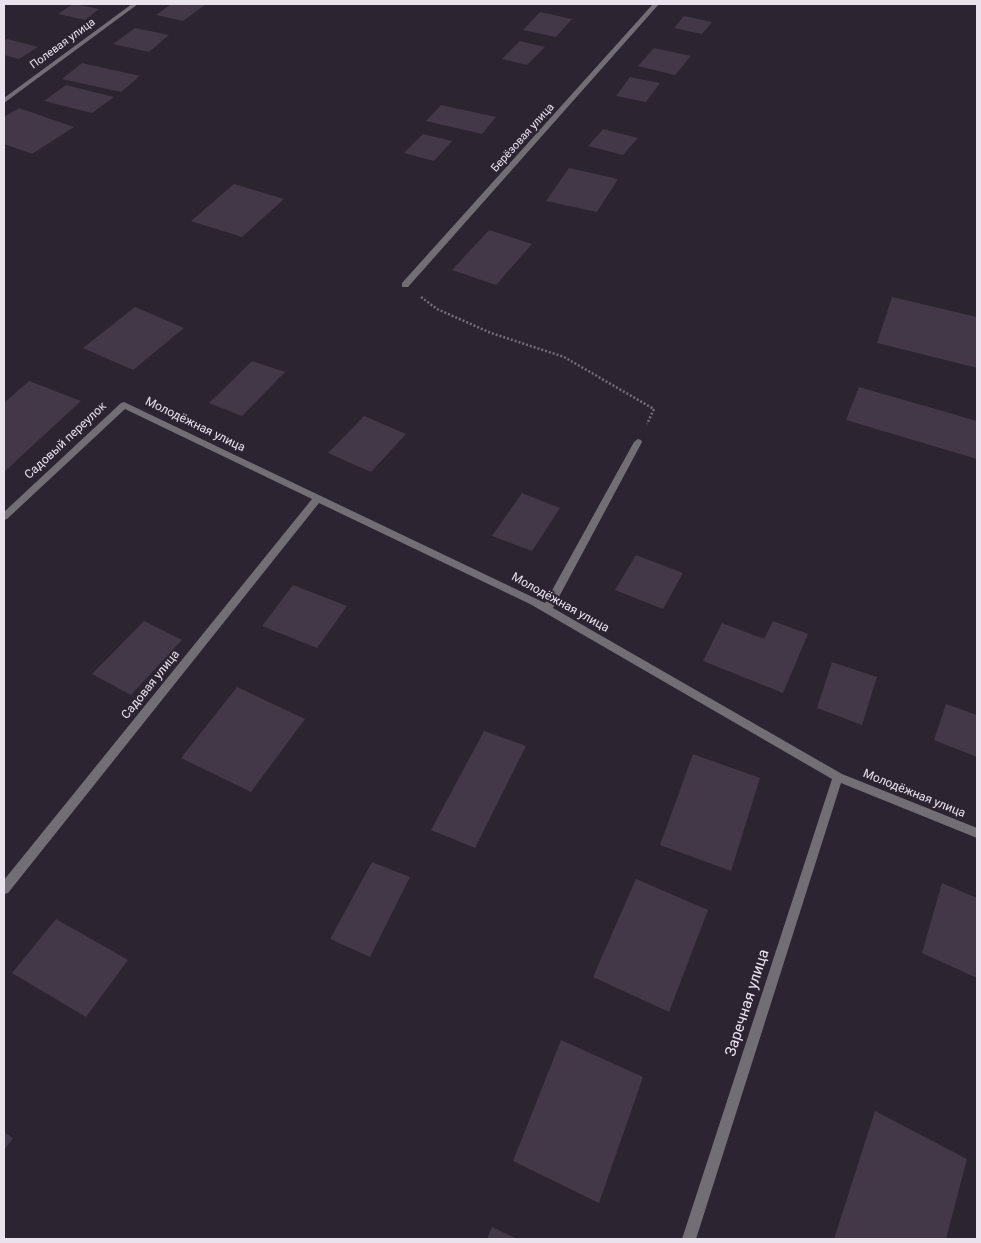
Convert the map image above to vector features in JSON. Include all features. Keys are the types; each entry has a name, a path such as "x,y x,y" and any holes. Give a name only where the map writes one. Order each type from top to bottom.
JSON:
{"street":[{"name":"Полевая улица","path":"4,101 135,4"},
{"name":"Берёзовая улица","path":"405,285 656,4"},
{"name":"Молодёжная улица","path":"124,405 547,609 838,777 977,833"},
{"name":"Садовый переулок","path":"4,516 124,405"},
{"path":"547,609 638,442"},
{"name":"Садовая улица","path":"4,888 318,498"},
{"name":"Заречная улица","path":"689,1239 838,777"}],"path":[{"path":"405,285 437,309 491,332 564,357 654,409 638,442"}],"building":[{"path":"73,4 99,9 85,20 58,14"},
{"path":"171,4 206,4 183,21 156,15"},
{"path":"540,12 572,19 556,37 523,30"},
{"path":"684,16 712,22 702,34 674,28"},
{"path":"135,28 169,35 149,52 113,44"},
{"path":"7,39 38,47 19,59 4,55 4,41"},
{"path":"520,41 545,47 527,65 502,59"},
{"path":"654,48 691,56 675,75 638,66"},
{"path":"82,63 140,76 121,92 62,79"},
{"path":"630,77 660,83 646,102 616,96"},
{"path":"66,85 114,97 92,113 44,101"},
{"path":"441,105 496,117 482,134 426,121"},
{"path":"19,108 74,127 32,154 4,144 4,117"},
{"path":"603,129 638,138 623,155 588,146"},
{"path":"423,134 452,141 434,161 404,153"},
{"path":"569,168 618,179 597,212 546,201"},
{"path":"234,184 284,199 242,237 191,221"},
{"path":"489,230 532,244 496,285 452,270"},
{"path":"892,297 977,317 977,368 877,343"},
{"path":"135,307 184,328 133,370 83,348"},
{"path":"252,361 285,372 242,416 209,403"},
{"path":"29,381 81,401 4,472 4,403"},
{"path":"859,387 977,421 977,459 846,420"},
{"path":"364,416 406,434 371,472 328,453"},
{"path":"522,493 560,508 532,551 492,536"},
{"path":"636,555 683,573 663,609 615,590"},
{"path":"293,585 347,606 317,648 262,626"},
{"path":"144,621 182,640 131,695 92,674"},
{"path":"773,621 808,634 783,693 703,661 722,623 764,639"},
{"path":"832,662 877,677 862,725 817,708"},
{"path":"237,687 305,719 251,792 181,758"},
{"path":"946,704 977,715 977,757 934,740"},
{"path":"484,731 526,746 475,848 431,830"},
{"path":"693,754 760,778 731,871 660,845"},
{"path":"372,862 410,877 370,957 330,939"},
{"path":"636,879 708,910 669,1012 593,977"},
{"path":"942,883 977,898 977,978 922,953"},
{"path":"56,919 128,960 86,1017 12,973"},
{"path":"561,1040 643,1077 599,1203 513,1161"},
{"path":"875,1111 967,1159 946,1239 834,1239"},
{"path":"4,1132 13,1138 4,1150"},
{"path":"492,1227 517,1239 487,1239"}]}
